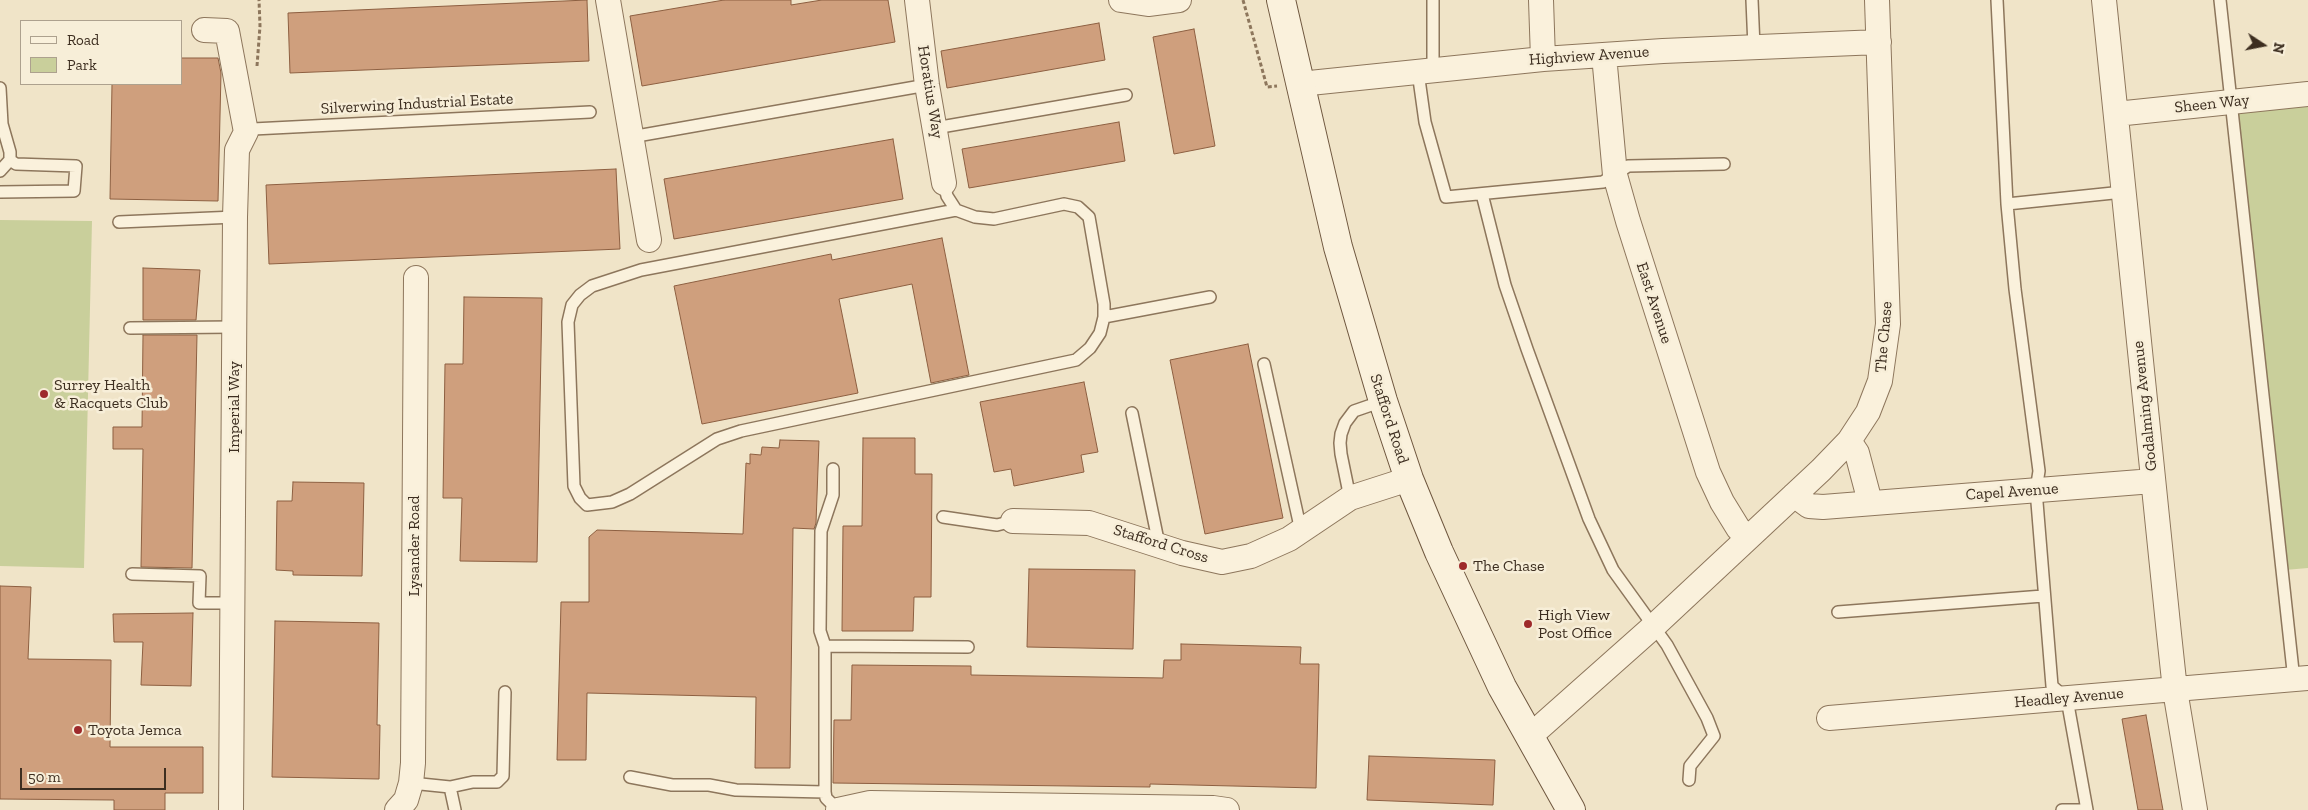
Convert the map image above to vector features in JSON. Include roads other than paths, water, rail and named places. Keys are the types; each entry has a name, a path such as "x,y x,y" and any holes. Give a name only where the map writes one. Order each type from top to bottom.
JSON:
{"main road":[{"name":"Stafford Road","path":"1280,0 1338,246 1383,401 1409,479 1486,654 1529,737 1572,810"}],"street":[{"path":"608,0 649,240"},
{"name":"Horatius Way","path":"917,0 927,85 944,183"},
{"path":"1120,0 1148,4 1179,0"},
{"path":"1541,0 1543,59"},
{"name":"The Chase","path":"1529,737 1654,626 1849,441 1875,396 1880,381 1887,337 1888,290 1877,0"},
{"name":"Godalming Avenue","path":"2104,0 2175,690 2195,810"},
{"path":"204,30 227,31 246,132"},
{"name":"Highview Avenue","path":"1300,84 1543,59 1879,42"},
{"name":"East Avenue","path":"1604,55 1615,175 1708,472 1722,502 1747,538"},
{"name":"Sheen Way","path":"2116,114 2308,94"},
{"name":"Imperial Way","path":"231,810 235,217 237,150 246,132"},
{"name":"Lysander Road","path":"397,810 406,800 411,783 413,763 416,278"},
{"path":"1849,441 1858,453 1870,502"},
{"name":"Stafford Cross","path":"1013,520 1088,523 1182,553 1222,562 1251,556 1289,539 1350,498 1409,479"},
{"name":"Capel Avenue","path":"1794,495 1804,503 1814,507 2153,481"},
{"name":"Headley Avenue","path":"1829,718 2301,679"},
{"path":"834,804 1213,808 1227,810"}],"lane":[{"path":"1433,0 1426,71 1426,122 1446,197 1452,198 1603,182 1628,166 1724,164"},
{"path":"1752,0 1754,47"},
{"path":"1997,0 2007,204 2016,298 2039,471 2036,490 2043,596 2052,686 2068,699 2087,810 2062,810"},
{"path":"2220,0 2301,679"},
{"path":"631,137 927,85"},
{"path":"0,88 2,140 10,152 10,160 0,171"},
{"path":"935,128 1126,96"},
{"name":"Silverwing Industrial Estate","path":"246,132 253,128 590,112"},
{"path":"0,192 74,191 76,166 16,164 10,160"},
{"path":"944,183 947,196 956,210"},
{"path":"2007,204 2123,192"},
{"path":"1482,194 1514,312 1589,519 1613,570 1654,626 1707,718 1714,736 1690,766 1689,780"},
{"path":"1064,204 1078,207 1089,217 1104,304 1104,317 1100,332 1090,348 1076,360 741,431 717,438 630,494 612,502 587,504 580,498 574,486 568,322 572,305 580,295 592,286 641,270 956,210 975,217 994,219 1064,204"},
{"path":"119,222 235,217"},
{"path":"1104,317 1210,297"},
{"path":"130,328 234,327"},
{"path":"1264,364 1301,531"},
{"path":"1350,498 1343,468 1340,443 1341,434 1345,423 1354,412 1383,401"},
{"path":"1132,414 1159,545"},
{"path":"630,777 672,785 709,786 834,804 825,646 820,631 821,531 833,495 833,469"},
{"path":"943,517 997,525 1013,520"},
{"path":"132,574 200,576 198,603 232,603"},
{"path":"1838,612 2043,596"},
{"path":"825,646 968,647"},
{"path":"411,783 450,787 473,782 497,782 504,776 505,692"},
{"path":"450,787 456,810"}],"place":[{"name":"Surrey Health & Racquets Club","path":"44,394"},
{"name":"The Chase","path":"1463,566"},
{"name":"High View Post Office","path":"1528,624"},
{"name":"Toyota Jemca","path":"78,730"}]}
